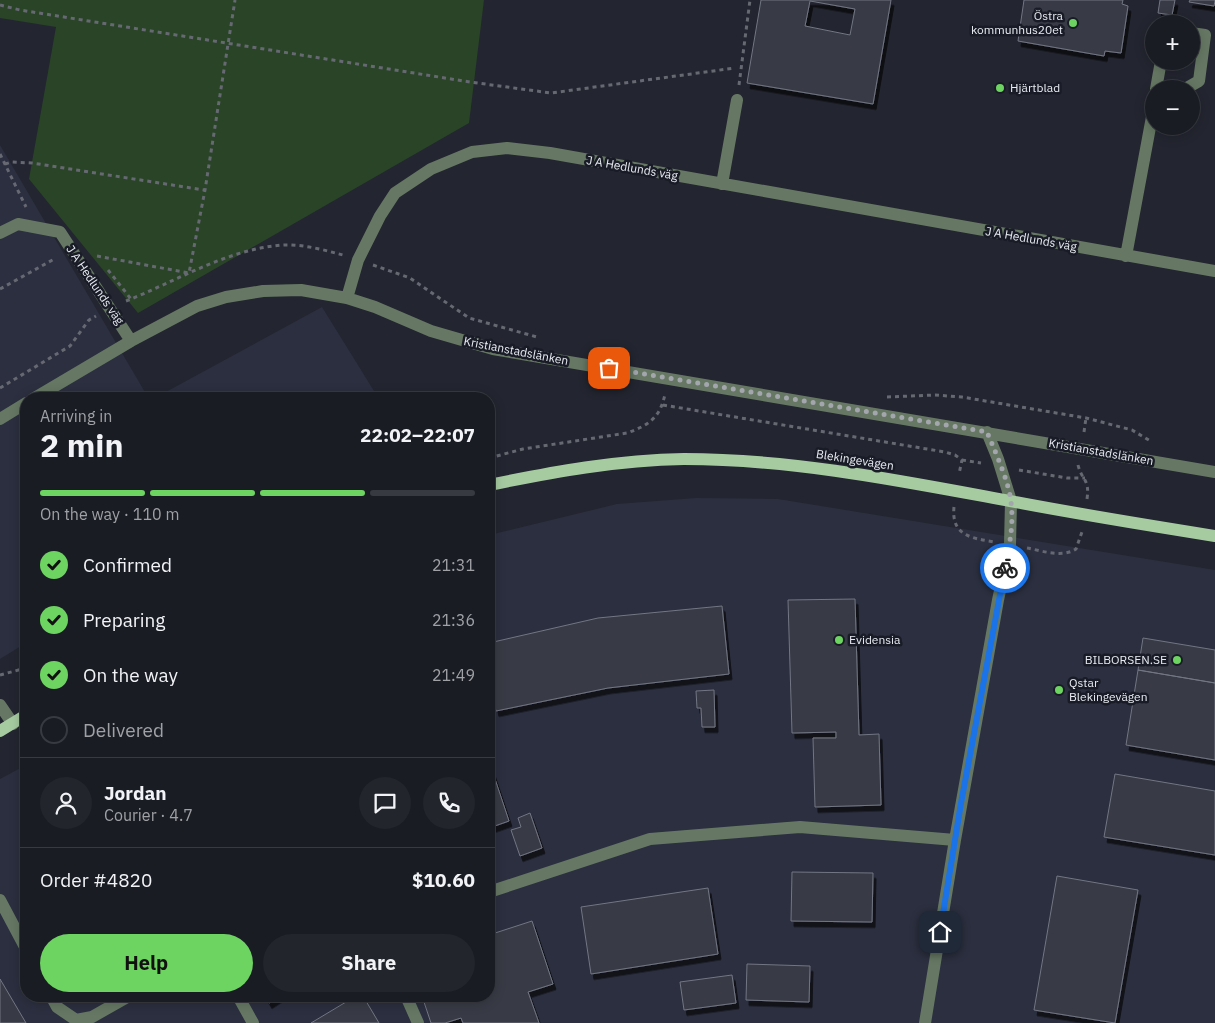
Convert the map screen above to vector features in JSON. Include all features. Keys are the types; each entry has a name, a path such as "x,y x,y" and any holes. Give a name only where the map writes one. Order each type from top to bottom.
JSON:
{"main road":[{"name":"Blekingevägen","path":"495,484 553,472 622,462 733,460 824,469 1215,536"},
{"path":"0,731 20,719"}],"street":[{"path":"1199,80 1205,35 1200,34"},
{"path":"722,184 737,100"},
{"path":"1126,256 1149,135"},
{"name":"J A Hedlunds väg","path":"347,298 358,260 380,216 395,193 431,169 472,152 507,148 550,153 1215,271"},
{"name":"J A Hedlunds väg","path":"0,233 18,224 60,232 131,341"},
{"path":"45,392 131,341 197,306 226,297 264,290 301,290 347,298"},
{"name":"Kristianstadslänken","path":"347,298 375,307 431,331 493,349 1215,472"},
{"path":"0,419 20,407"},
{"path":"925,1023 955,840 998,600 1010,545 1011,501 1001,467 987,432"},
{"path":"0,706 13,724"},
{"path":"495,890 650,839 800,827 955,840"},
{"path":"0,900 20,938"},
{"path":"54,1002 57,1007 76,1020 92,1017 118,1002"},
{"path":"241,1002 253,1023"},
{"path":"409,1002 418,1023"}],"path":[{"path":"189,273 235,0"},
{"path":"737,100 750,0"},
{"path":"0,5 20,10 228,44 551,93 735,68"},
{"path":"5,164 12,162 32,163 204,190"},
{"path":"495,456 523,449 627,433 641,428 651,422 663,405 667,378"},
{"path":"882,397 935,395 962,397 1086,418 1132,430 1153,443"},
{"path":"663,405 813,429"},
{"path":"1080,542 1088,490 1085,478 1080,473 1078,466 1086,418"},
{"path":"962,460 1067,478 1085,478"},
{"path":"0,675 20,670"}],"shaded area":[{"path":"0,145 145,392 20,392 20,647 0,659"},
{"path":"322,307 375,392 166,392"},
{"path":"696,498 778,499 1215,570 1215,1023 0,1023 0,779 20,768 20,1002 495,1002 495,534 617,504"}],"green space":[{"path":"0,0 484,0 469,123 138,313 29,179 56,27 0,18"}],"building":[{"path":"761,0 891,0 873,104 747,83","holes":["810,1 855,9 850,35 805,26"]},
{"name":"Östra kommunhus20et","path":"1024,0 1123,0 1122,4 1128,6 1121,53 1105,51 1104,56 1018,41"},
{"path":"1160,0 1175,0 1172,15 1158,13"},
{"path":"1190,0 1215,1 1214,6 1189,2"},
{"path":"855,599 859,735 879,734 881,805 815,807 813,738 836,738 836,732 792,733 788,600"},
{"path":"722,606 729,674 608,688 496,711 495,642 598,618"},
{"name":"BILBORSEN.SE","path":"1143,638 1215,650 1215,683 1138,670"},
{"path":"1138,670 1215,683 1215,760 1126,745"},
{"path":"714,690 715,727 702,727 701,708 697,708 696,691"},
{"path":"1115,774 1215,791 1215,855 1104,837"},
{"path":"495,779 509,821 495,826"},
{"path":"530,813 542,848 520,856 511,830 521,827 518,818"},
{"path":"792,872 873,873 872,922 791,921"},
{"path":"1057,876 1138,890 1115,1023 1034,1010"},
{"path":"708,888 718,954 591,974 581,907"},
{"path":"532,921 553,984 528,992 539,1023 463,1023 461,1018 445,1023 431,1023 424,1002 495,1002 495,933"},
{"path":"747,964 810,966 809,1002 746,1000"},
{"path":"732,975 736,1003 684,1010 680,982"},
{"path":"0,979 26,1023 0,1023"},
{"path":"346,1002 367,1002 379,1023 311,1023"}],"way so far":[{"path":"609,368 987,432 998,459 1011,501 1010,545 1005,568"}],"place":[{"name":"Östra kommunhus20et","path":"1073,23"},
{"name":"Hjärtblad","path":"1000,88"},
{"name":"Evidensia","path":"839,640"},
{"name":"BILBORSEN.SE","path":"1177,660"},
{"name":"Qstar Blekingevägen","path":"1059,690"}],"route":[{"path":"940,932 961,803 1005,568"}]}
